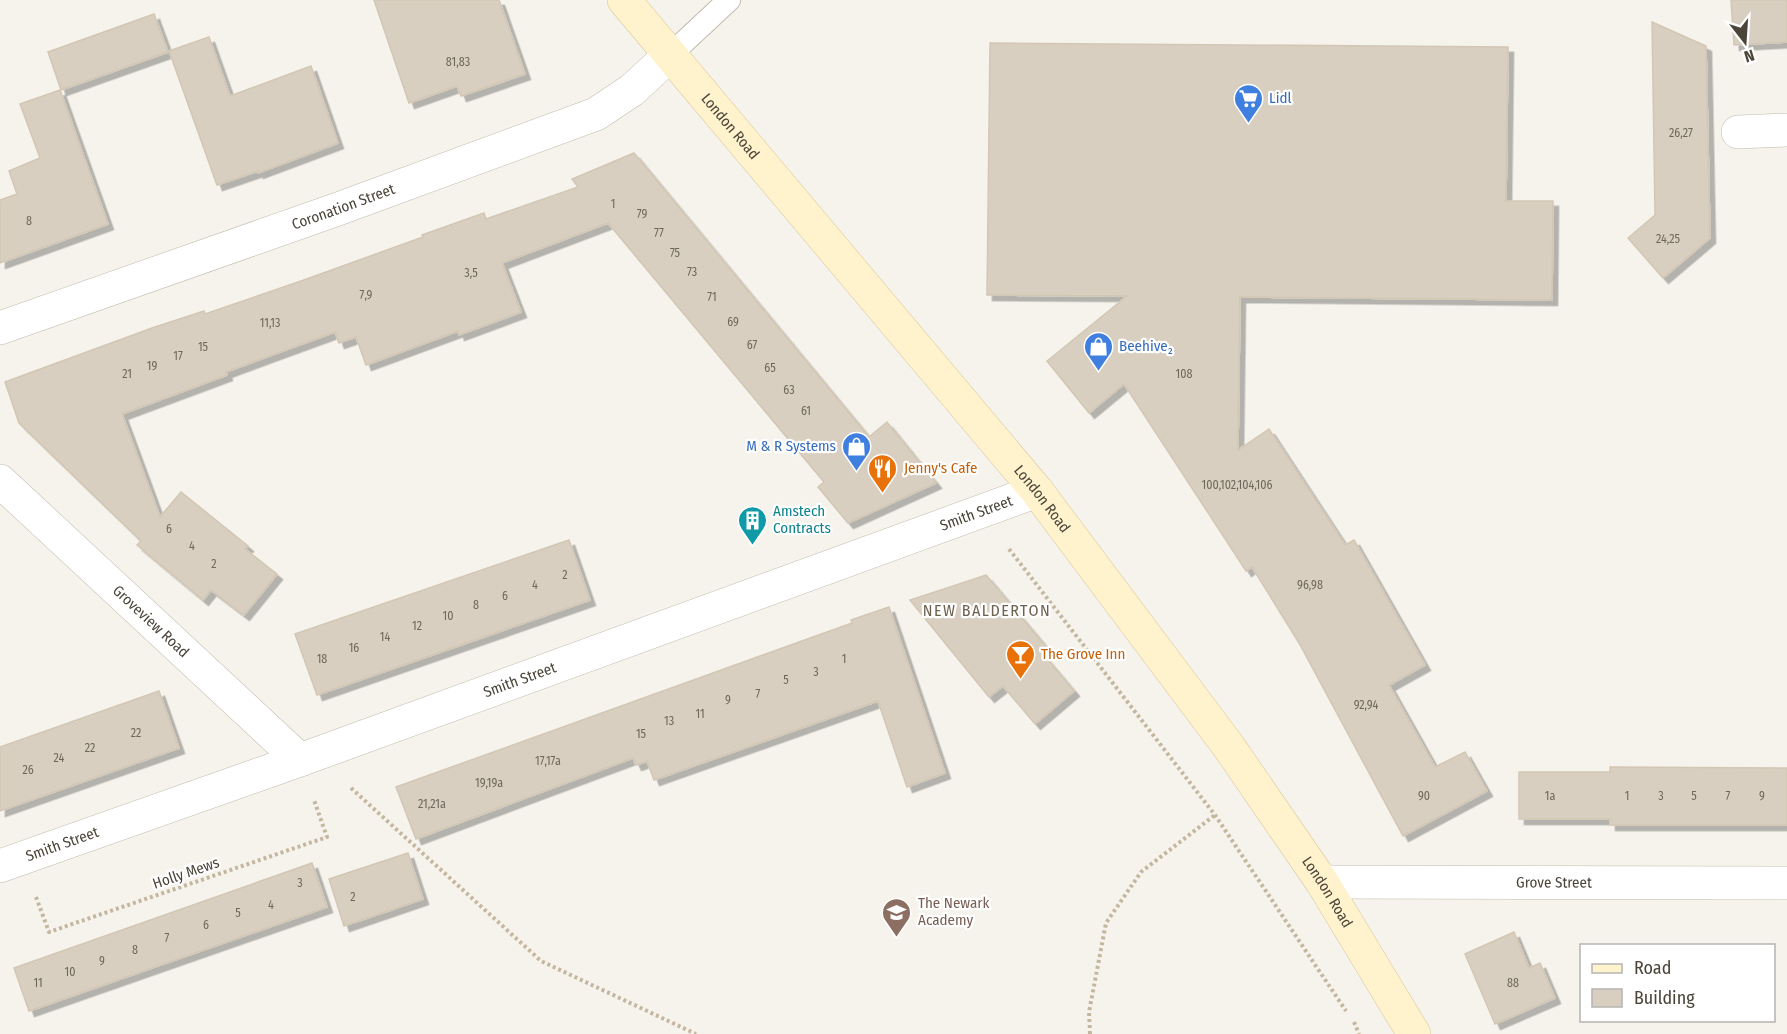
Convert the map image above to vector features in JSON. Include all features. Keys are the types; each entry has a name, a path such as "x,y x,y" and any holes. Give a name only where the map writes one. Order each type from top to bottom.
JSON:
{"main road":[{"name":"London Road","path":"624,0 1037,491 1229,747 1322,882 1414,1034"}],"street":[{"name":"Coronation Street","path":"0,328 339,209 596,114 632,90 670,55"},
{"path":"1738,132 1787,130"},
{"name":"Groveview Road","path":"0,482 300,759"},
{"name":"Smith Street","path":"11,862 1037,491"},
{"name":"Grove Street","path":"1322,882 1787,883"}],"lane":[{"path":"670,55 729,0"}],"path":[{"path":"1009,549 1215,815 1353,1020 1359,1034"},
{"name":"Holly Mews","path":"11,862 49,932 327,837 300,759"},
{"path":"300,759 343,780 541,961 696,1034"},
{"path":"1090,1034 1089,1012 1106,923 1141,872 1215,815"}],"building":[{"path":"374,0 499,0 525,74 461,96 457,86 409,103"},
{"path":"1731,0 1787,0 1787,42 1734,45"},
{"path":"154,14 168,52 61,90 48,52"},
{"path":"1652,22 1706,46 1710,238 1663,278 1628,238 1655,215"},
{"path":"209,37 230,96 311,66 338,143 258,173 258,171 217,185 169,51"},
{"name":"Lidl","path":"990,43 1508,47 1506,201 1553,201 1552,300 1240,297 1238,450 1269,429 1345,545 1354,540 1425,665 1389,685 1435,767 1465,752 1487,791 1403,836 1299,643 1252,567 1246,571 1124,384 1089,413 1047,361 1127,296 987,295"},
{"path":"60,90 108,224 0,263 0,200 17,194 9,171 40,158 20,104"},
{"path":"634,153 869,437 887,422 936,483 848,523 818,487 824,482 608,223 502,263 521,312 459,335 458,331 366,365 356,337 339,343 335,332 226,372 227,375 122,414 160,517 181,492 248,546 245,549 277,574 244,615 211,590 203,600 137,545 141,541 19,423 5,382 152,328 204,311 205,314 301,281 484,213 486,219 578,187 572,179"},
{"path":"569,540 590,600 317,695 295,634"},
{"path":"986,575 1048,649 1042,653 1074,691 1035,724 1003,686 989,697 910,600"},
{"path":"889,607 945,773 907,787 878,701 654,780 647,761 636,765 633,758 416,839 396,787 852,623 851,620"},
{"path":"159,691 179,748 0,811 0,747"},
{"path":"1610,767 1787,768 1787,825 1610,825 1610,819 1519,819 1519,772 1610,772"},
{"path":"408,853 423,899 344,926 329,879"},
{"path":"312,863 327,907 29,1011 14,968"},
{"path":"1514,932 1529,968 1540,963 1555,998 1495,1024 1465,954"}],"place":[{"name":"Lidl","path":"1248,124"},
{"name":"Beehive₂","path":"1098,372"},
{"name":"M & R Systems","path":"857,472"},
{"name":"Jenny's Cafe","path":"883,494"},
{"name":"Amstech Contracts","path":"752,546"},
{"name":"The Grove Inn","path":"1020,680"},
{"name":"The Newark Academy","path":"897,938"}],"district":[{"name":"NEW BALDERTON","path":"987,610"}]}
